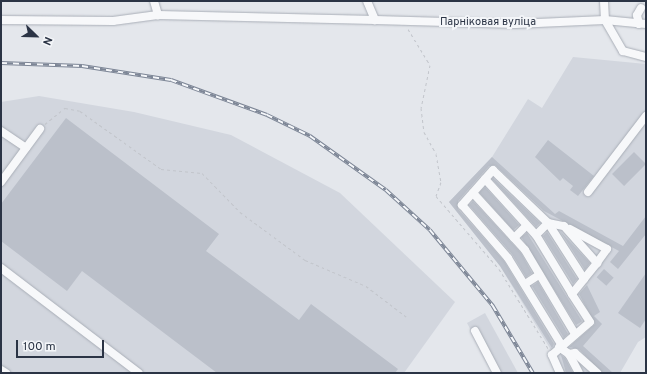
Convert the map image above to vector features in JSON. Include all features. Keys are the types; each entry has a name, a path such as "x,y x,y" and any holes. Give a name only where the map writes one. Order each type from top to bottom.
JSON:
{"street":[{"path":"154,1 158,15"},
{"path":"367,1 375,20"},
{"path":"604,1 605,20 614,32 623,51 646,57"},
{"path":"641,8 637,15 642,24"},
{"name":"Парніковая вуліца","path":"1,20 113,21 158,15 515,24 605,20 642,24"},
{"path":"588,192 646,116"},
{"path":"1,182 40,129"},
{"path":"1,131 26,148"},
{"path":"579,373 569,354 560,346 525,284 508,258 462,205 493,170 548,223 584,279"},
{"path":"485,179 526,226 536,235 590,322 560,346 552,355 560,373"},
{"path":"473,193 514,238 539,275 575,334"},
{"path":"548,223 564,226 607,249 572,294"},
{"path":"536,235 548,223"},
{"path":"514,238 526,226"},
{"path":"564,226 597,263"},
{"path":"1,268 139,373"},
{"path":"525,284 539,275"},
{"path":"475,331 497,373"},
{"path":"569,354 575,353 597,373"},
{"path":"1,370 6,373"}],"path":[{"path":"406,21 409,36 421,46 430,65 422,108 424,132 436,154 441,182 436,196 499,269 552,355"},
{"path":"40,129 65,108 80,111 161,169 202,173 240,212 305,260 366,286 408,318"}],"shaded area":[{"path":"573,57 646,64 646,337 638,342 620,373 565,373 500,266 449,202 492,157 528,99 542,108"},
{"path":"39,96 134,112 231,135 340,193 455,302 404,373 1,373 1,102"},
{"path":"485,313 518,373 494,373 467,323"}],"building":[{"path":"66,118 219,234 206,251 299,320 311,304 398,369 395,373 217,373 82,271 67,291 1,241 1,204"},
{"path":"548,140 594,176 578,196 570,190 573,186 563,178 560,181 535,157"},
{"path":"634,152 646,164 624,186 612,174"},
{"path":"492,157 555,214 559,211 623,246 646,216 646,234 618,269 610,262 619,251 544,211 495,165 489,166 458,201 458,209 504,261 554,344 552,348 500,266 449,202"},
{"path":"493,178 540,223 536,227 492,179"},
{"path":"485,187 519,225 513,230 479,192"},
{"path":"473,201 521,253 532,273 526,277 512,254 469,205"},
{"path":"560,231 590,263 585,270"},
{"path":"547,232 577,279 573,284 543,236"},
{"path":"527,233 582,321 576,325 521,237"},
{"path":"604,269 614,278 606,286 597,277"},
{"path":"646,273 646,319 640,328 618,313"},
{"path":"538,282 568,334 564,338 532,286"},
{"path":"587,285 600,312 594,316 602,324 583,346 613,373 602,373 579,349 569,347 595,324 579,294"},
{"path":"561,355 565,358 573,373 566,373"}],"railway":[{"path":"1,63 82,66 171,80 267,115 310,136 386,190 430,230 493,306 533,373"}]}
